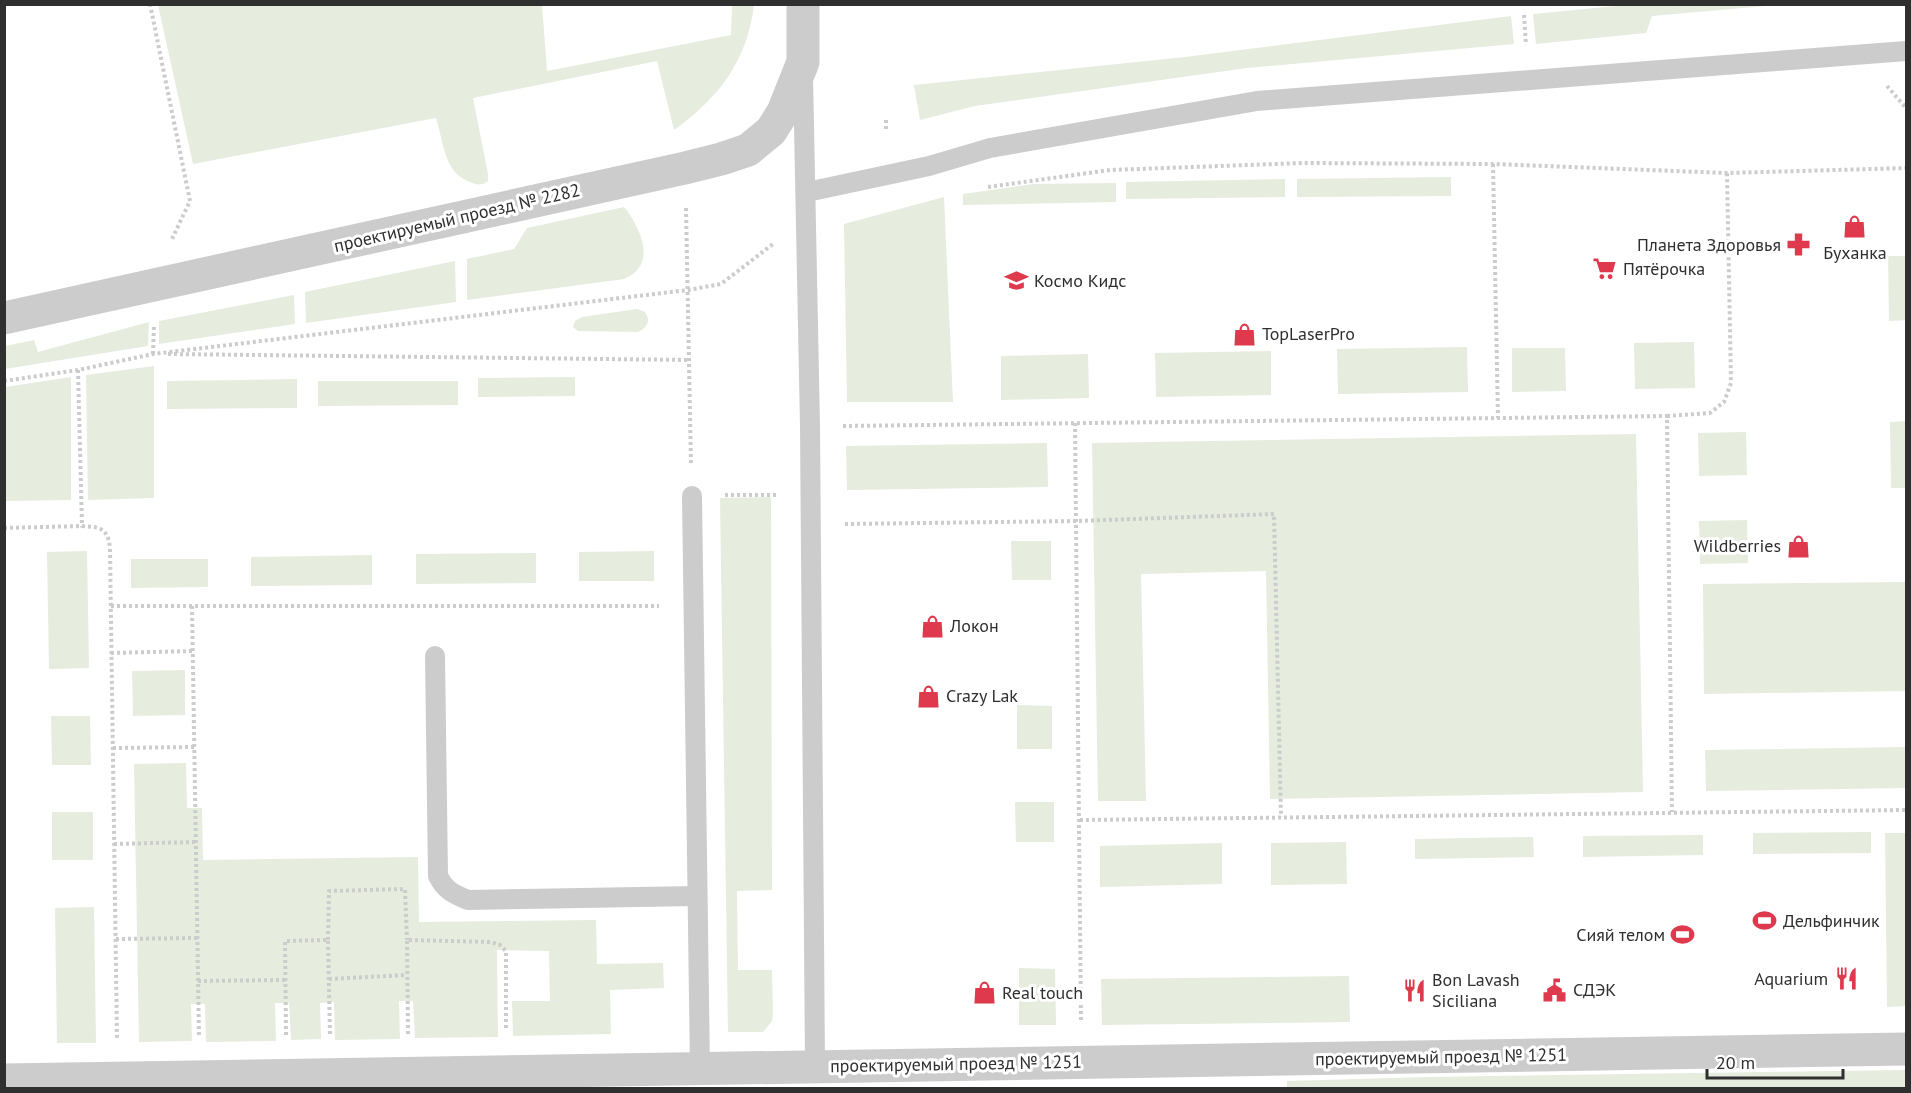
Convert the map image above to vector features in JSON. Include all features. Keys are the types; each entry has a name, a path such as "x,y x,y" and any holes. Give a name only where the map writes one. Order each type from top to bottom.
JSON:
{"street":[{"name":"проектируемый проезд № 2282","path":"4,318 685,168 748,150 771,131 783,112 803,62 803,4"},
{"name":"проектируемый проезд № 1251","path":"4,1080 1906,1049"}],"lane":[{"path":"807,192 929,166 990,148 1257,101 1906,51"},
{"path":"803,62 811,494 815,1067"},
{"path":"692,496 700,1069"},
{"path":"435,656 438,876 443,886 452,894 468,900 697,896"}],"path":[{"path":"150,4 190,201 162,261 165,282"},
{"path":"1524,15 1526,52"},
{"path":"1884,83 1906,108"},
{"path":"886,120 886,132"},
{"path":"1110,170 1303,163 1493,164 1727,173 1906,168"},
{"path":"1493,164 1498,418"},
{"path":"685,168 692,496 811,494"},
{"path":"810,426 1667,416 1710,413 1724,402 1731,383 1727,173"},
{"path":"4,381 78,370 153,354 688,290 721,284 780,239"},
{"path":"153,354 154,322"},
{"path":"153,354 690,360"},
{"path":"78,370 82,526"},
{"path":"1667,416 1672,812"},
{"path":"1075,423 1083,1062"},
{"path":"811,524 1077,521 1274,514 1281,817"},
{"path":"4,528 97,527 109,536 118,1078"},
{"path":"111,606 693,606"},
{"path":"192,606 199,1045"},
{"path":"111,653 193,651"},
{"path":"113,748 194,747"},
{"path":"1080,820 1906,810"},
{"path":"114,844 196,842"},
{"path":"330,1043 328,891 405,889 408,940 408,1035"},
{"path":"116,939 198,938"},
{"path":"286,1044 285,941 328,940"},
{"path":"408,940 491,942 500,945 506,951 506,1033"},
{"path":"329,979 407,975"},
{"path":"198,981 285,980"}],"shaded area":[{"path":"158,5 542,5 547,71 731,35 732,5 754,5 745,44 728,76 704,105 674,130 657,61 473,98 488,174 488,181 479,185 461,177 449,164 436,118 193,164"},
{"path":"1626,5 1777,5 1652,16 1646,33 1536,44 1533,14"},
{"path":"1511,16 1514,44 1247,68 975,106 920,120 914,85 1185,57"},
{"path":"1451,177 1451,196 1297,197 1297,179"},
{"path":"1285,179 1285,197 1126,199 1126,182"},
{"path":"1116,183 1116,202 963,205 963,194 1033,184"},
{"path":"944,197 953,402 847,402 844,224"},
{"path":"624,207 640,235 643,256 641,265 624,279 467,300 467,259 514,249 527,228"},
{"path":"1888,256 1906,256 1906,320 1889,321"},
{"path":"455,261 456,302 306,323 305,292"},
{"path":"294,295 295,324 159,344 159,321"},
{"path":"637,309 645,312 648,321 646,326 638,332 578,331 573,327 575,321 582,317"},
{"path":"149,322 148,346 5,369 5,346 34,340 38,352"},
{"path":"1694,342 1695,388 1635,389 1634,343"},
{"path":"1467,347 1468,392 1338,394 1337,349"},
{"path":"1512,348 1565,348 1566,391 1512,392"},
{"path":"1271,351 1271,395 1156,397 1155,353"},
{"path":"1088,354 1089,398 1001,400 1001,356"},
{"path":"154,366 154,498 88,500 86,375"},
{"path":"71,377 71,500 5,501 5,387"},
{"path":"575,377 575,396 478,397 478,378"},
{"path":"297,379 297,408 167,409 167,381"},
{"path":"318,381 458,381 458,405 318,406"},
{"path":"1906,421 1906,488 1891,488 1890,422"},
{"path":"1746,432 1747,475 1699,476 1698,433"},
{"path":"1636,434 1643,792 1270,799 1266,571 1141,574 1146,801 1098,801 1092,443"},
{"path":"1047,443 1048,487 847,490 846,446"},
{"path":"771,497 772,890 737,891 738,970 772,970 773,1014 772,1021 763,1032 728,1032 720,498"},
{"path":"1747,520 1748,563 1700,564 1699,521"},
{"path":"1011,541 1051,541 1051,580 1012,580"},
{"path":"87,551 89,668 49,669 47,552"},
{"path":"654,551 654,581 579,581 579,552"},
{"path":"536,553 536,583 416,584 416,554"},
{"path":"372,555 372,585 251,586 251,557"},
{"path":"131,559 208,559 208,587 131,588"},
{"path":"1906,582 1906,691 1704,694 1703,584"},
{"path":"185,670 185,715 133,716 132,671"},
{"path":"1017,705 1052,706 1052,749 1017,749"},
{"path":"51,716 90,716 91,765 52,765"},
{"path":"1906,747 1906,788 1706,791 1705,750"},
{"path":"186,763 187,808 202,808 203,860 418,857 419,922 596,920 597,964 663,963 664,988 610,990 611,1034 513,1036 512,1001 550,1001 549,951 497,950 498,1037 415,1038 413,1001 399,1001 400,1039 335,1040 334,1002 320,1003 321,1039 291,1040 289,1003 275,1003 276,1041 206,1042 205,1004 191,1004 192,1041 139,1042 134,764"},
{"path":"1015,802 1054,802 1054,842 1016,842"},
{"path":"52,812 93,812 93,860 52,860"},
{"path":"1871,832 1871,853 1753,854 1753,833"},
{"path":"1885,833 1906,833 1906,1006 1887,1007"},
{"path":"1703,835 1703,855 1583,857 1583,836"},
{"path":"1533,837 1534,857 1415,859 1415,839"},
{"path":"1346,842 1347,884 1271,885 1271,843"},
{"path":"1222,843 1222,884 1100,887 1100,846"},
{"path":"94,907 96,1043 57,1043 55,908"},
{"path":"1019,968 1055,969 1056,1025 1019,1025"},
{"path":"1349,976 1350,1022 1102,1025 1101,979"},
{"path":"1906,1070 1906,1088 1287,1088 1287,1081"}],"place":[{"name":"Буханка","path":"1855,227"},
{"name":"Планета Здоровья","path":"1799,245"},
{"name":"Пятёрочка","path":"1605,269"},
{"name":"Космо Кидс","path":"1016,281"},
{"name":"TopLaserPro","path":"1244,334"},
{"name":"Wildberries","path":"1799,546"},
{"name":"Локон","path":"932,626"},
{"name":"Crazy Lak","path":"928,696"},
{"name":"Дельфинчик","path":"1765,921"},
{"name":"Сияй телом","path":"1683,935"},
{"name":"Aquarium","path":"1846,979"},
{"name":"Bon Lavash Siciliana","path":"1414,990"},
{"name":"СДЭК","path":"1555,990"},
{"name":"Real touch","path":"984,993"}]}
